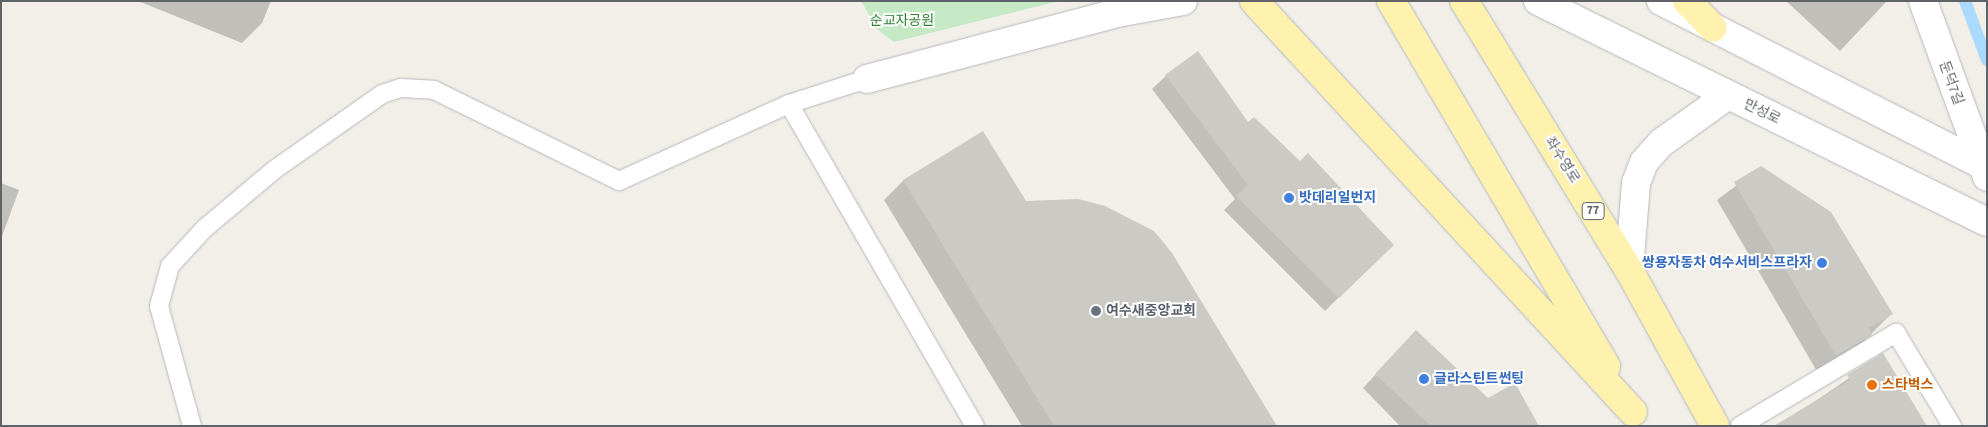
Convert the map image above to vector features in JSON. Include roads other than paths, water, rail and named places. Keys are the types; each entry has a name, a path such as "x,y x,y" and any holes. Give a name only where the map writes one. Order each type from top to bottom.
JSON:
{"main road":[{"path":"1254,1 1637,419"},
{"path":"1391,1 1637,419"},
{"name":"좌수영로","path":"1464,1 1629,270 1715,426"},
{"path":"1687,1 1713,28"}],"street":[{"path":"867,79 1117,13 1183,1"},
{"name":"만성로","path":"1538,1 1987,222"},
{"path":"1661,1 1985,169"},
{"name":"둔덕7길","path":"1922,1 1985,169"},
{"path":"1629,270 1636,183 1644,162 1660,143 1728,95"}],"lane":[{"path":"192,426 159,306 166,274 205,228 362,104 401,88 434,90 619,181 789,104 867,79"},
{"path":"789,104 975,426"},
{"path":"1740,426 1896,333 1952,426"}],"waterway":[{"path":"1965,1 1987,60"}],"place":[{"name":"밧데리일번지","path":"1289,198"},
{"name":"쌍용자동차 여수서비스프라자","path":"1822,263"},
{"name":"여수새중앙교회","path":"1096,311"},
{"name":"글라스틴트썬팅","path":"1424,379"},
{"name":"스타벅스","path":"1872,385"}],"park label":[{"name":"순교자공원","path":"902,21"}]}
